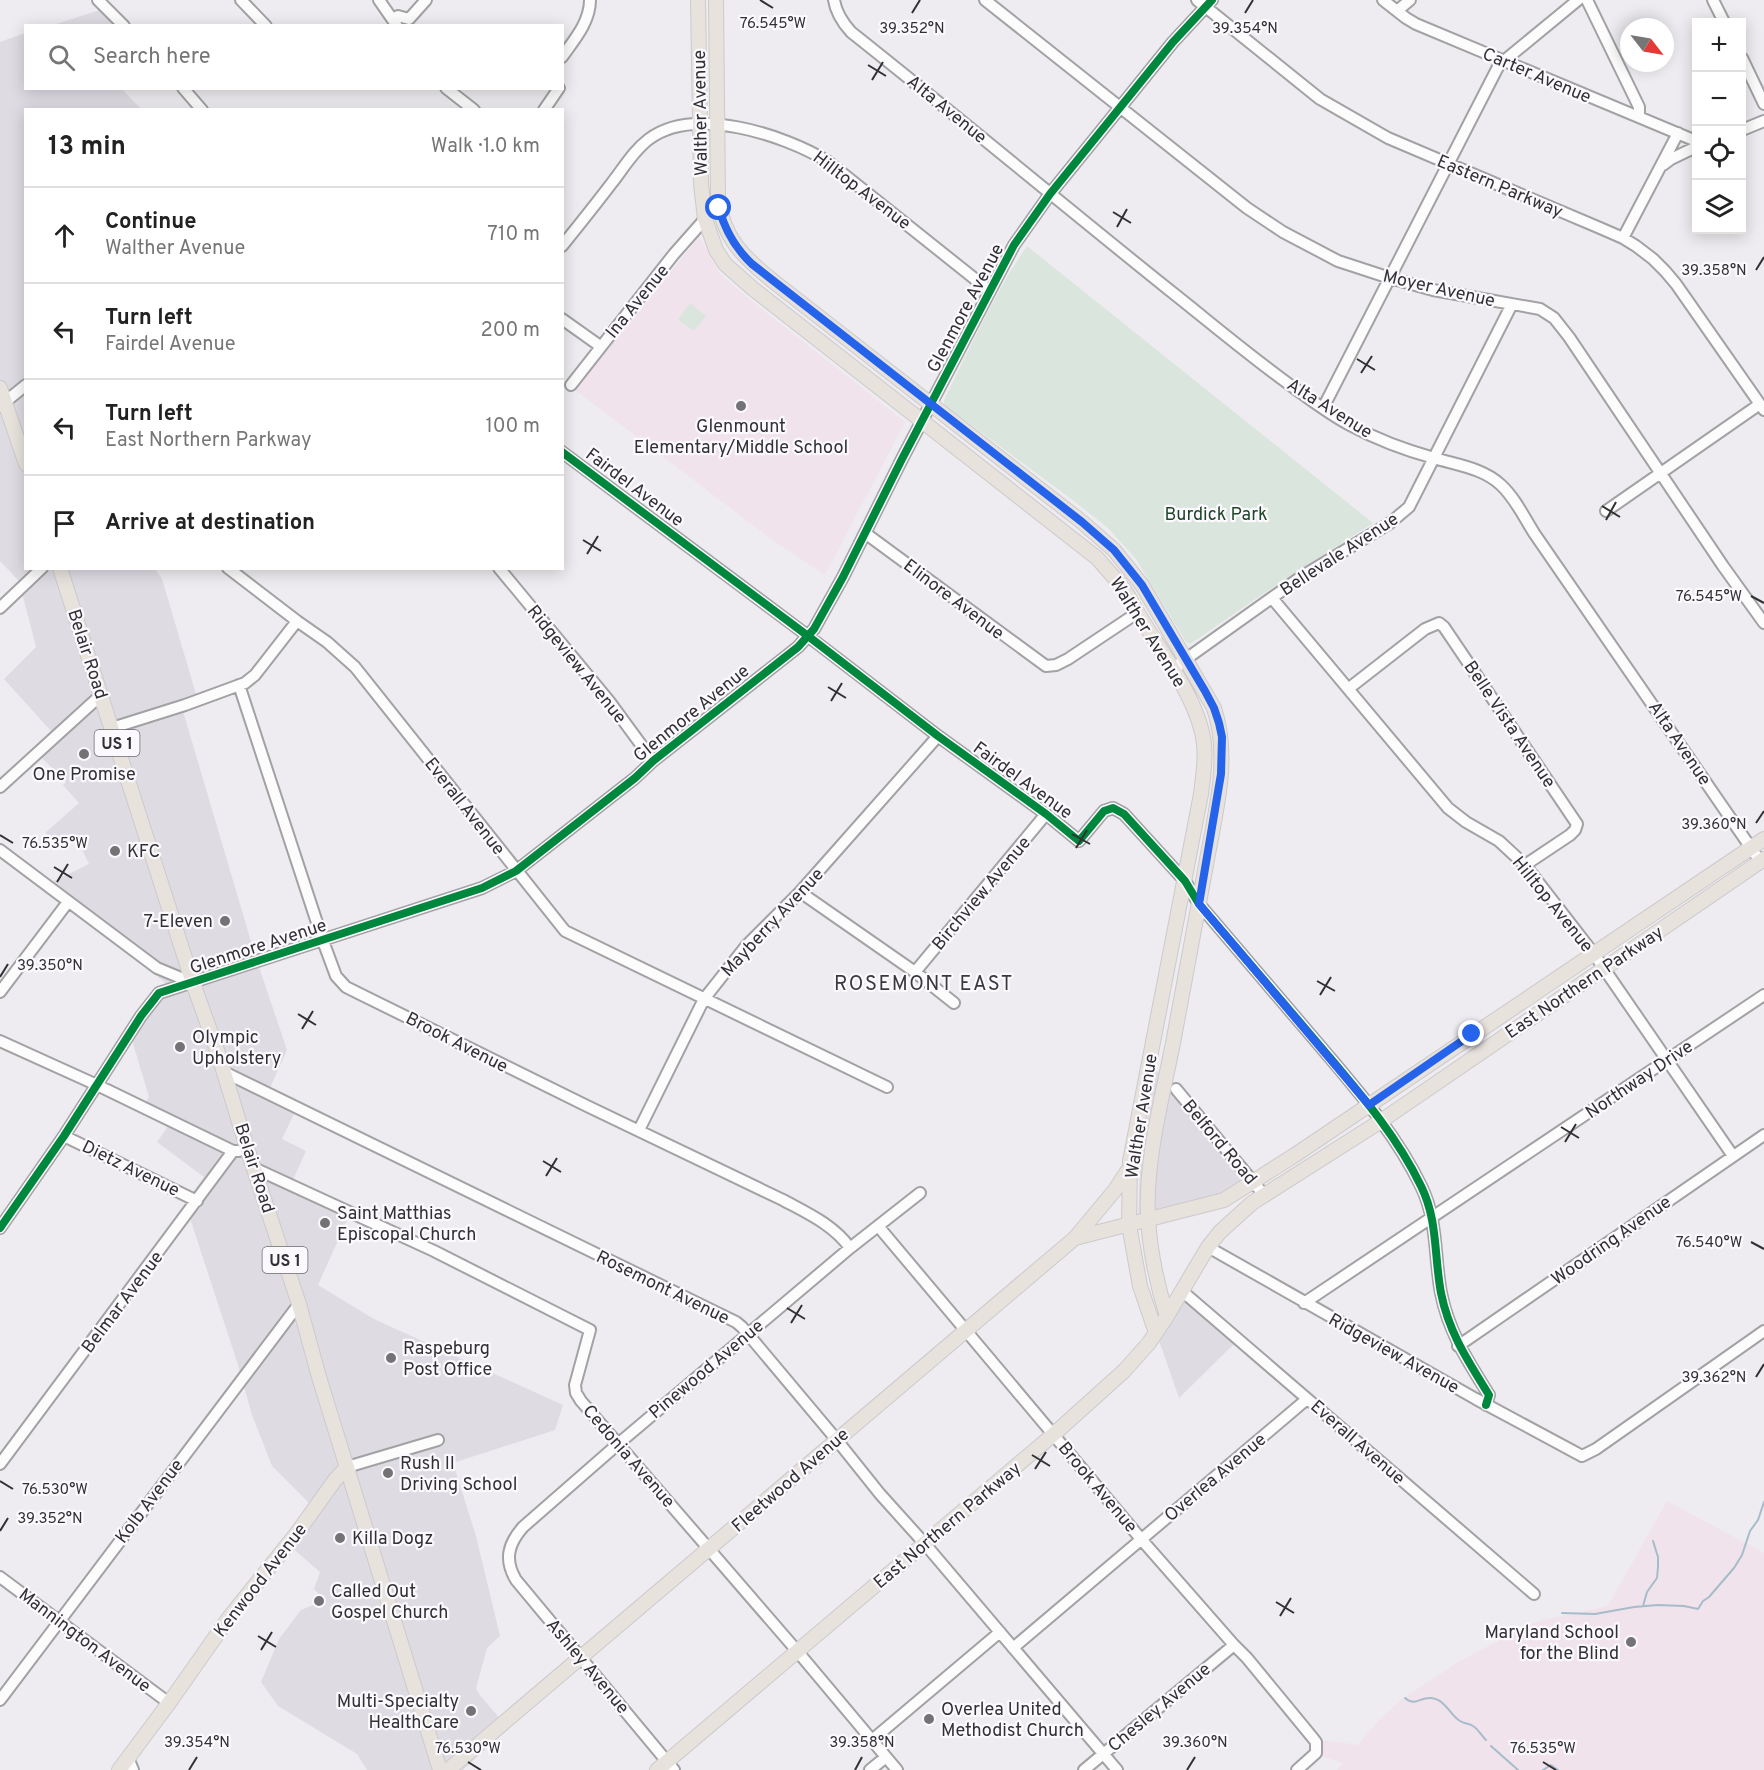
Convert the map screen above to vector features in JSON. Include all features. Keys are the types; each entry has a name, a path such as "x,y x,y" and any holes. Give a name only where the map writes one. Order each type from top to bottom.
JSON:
{"main road":[{"name":"Walther Avenue","path":"698,0 700,184 705,219 716,250 725,264 1092,554 1119,583 1175,673 1197,718 1204,742 1201,794 1135,1130 1130,1167 1129,1225 1140,1286 1156,1333"},
{"name":"Walther Avenue","path":"716,0 719,208 724,224 739,250 773,281 1082,522 1114,550 1142,585 1214,708 1222,737 1221,774 1150,1174 1149,1220 1159,1285 1167,1316"},
{"path":"0,388 2,404 24,459"},
{"name":"Belair Road","path":"61,570 299,1304 319,1377 440,1770"},
{"name":"East Northern Parkway","path":"1149,1220 1224,1200 1254,1182 1764,839"},
{"name":"East Northern Parkway","path":"666,1767 1054,1434 1124,1371 1156,1333 1208,1247 1252,1203 1381,1121 1762,860"},
{"path":"1488,1025 1497,1041"},
{"path":"1075,1239 1115,1190 1130,1167"},
{"name":"Fleetwood Avenue","path":"448,1770 710,1549 836,1439 1075,1239 1149,1220"},
{"name":"Kenwood Avenue","path":"119,1770 130,1764 169,1703 228,1619 347,1467"}],"street":[{"path":"98,0 122,24"},
{"path":"241,0 264,24"},
{"path":"379,0 395,22 398,16 409,19 426,0"},
{"path":"564,54 585,22 590,10 590,0"},
{"name":"Alta Avenue","path":"834,0 837,12 850,32 1237,345 1323,408 1351,426 1384,441 1484,473 1494,479 1507,492 1750,847 1762,860"},
{"name":"Moyer Avenue","path":"985,0 1247,208 1283,232 1338,261 1390,278 1433,290 1540,309 1548,313 1560,325 1764,623"},
{"name":"Carter Avenue","path":"1383,0 1416,24 1692,139"},
{"path":"1397,11 1410,0"},
{"path":"1323,408 1498,65 1578,0"},
{"path":"1587,0 1639,107 1639,117"},
{"path":"1713,0 1722,18"},
{"name":"Glenmore Avenue","path":"0,1228 64,1136 154,997 165,990 193,983 482,888 516,871 791,653 808,636 832,600 1014,245 1050,194 1204,2"},
{"name":"Eastern Parkway","path":"1204,2 1320,99 1388,138 1623,238 1653,259 1676,284 1762,407"},
{"path":"1746,66 1764,104"},
{"path":"185,90 200,108"},
{"path":"449,90 471,108"},
{"path":"545,108 557,90"},
{"path":"1746,128 1764,121"},
{"name":"Hilltop Avenue","path":"564,243 642,145 661,131 674,127 717,123 785,140 827,161 990,291"},
{"path":"1623,238 1678,134"},
{"path":"1658,173 1662,166 1671,159 1692,149"},
{"name":"Ina Avenue","path":"571,385 674,254 705,219"},
{"name":"Bellevale Avenue","path":"1175,673 1179,664 1301,577 1397,518 1409,507 1512,304"},
{"path":"564,320 600,346"},
{"path":"2,404 24,387"},
{"path":"1606,511 1661,472 1762,407"},
{"name":"Fairdel Avenue","path":"564,453 1079,841 1104,811 1113,808 1124,814 1185,881 1199,904 1369,1105 1415,1174 1433,1218 1445,1310 1458,1346 1488,1395 1486,1405"},
{"name":"Elinore Avenue","path":"865,533 1043,665 1049,667 1068,659 1137,613"},
{"path":"0,608 40,570"},
{"name":"Everall Avenue","path":"231,570 327,642 355,667 565,931 704,999 774,1030 887,1087"},
{"name":"Ridgeview Avenue","path":"501,570 609,701 653,761"},
{"name":"Hilltop Avenue","path":"1272,598 1448,808 1498,841 1525,865 1594,954 1733,1156"},
{"path":"112,728 245,683 255,675 297,621"},
{"name":"Belle Vista Avenue","path":"1348,689 1408,641 1439,623 1444,627 1576,820 1577,827 1570,835 1525,865"},
{"name":"Brook Avenue","path":"239,685 323,941 336,976 346,987 783,1200 813,1216 841,1236 850,1248"},
{"path":"0,787 101,695"},
{"name":"Mayberry Avenue","path":"639,1130 704,999 746,946 800,892 938,736"},
{"name":"Birchview Avenue","path":"915,972 1046,814"},
{"path":"0,850 135,953 157,968 193,983"},
{"path":"800,892 915,972 954,1003"},
{"path":"0,992 68,902"},
{"path":"165,990 168,979 166,972"},
{"name":"Northway Drive","path":"1304,1303 1764,995"},
{"path":"0,1041 233,1151 248,1151"},
{"name":"Rosemont Avenue","path":"224,1072 736,1322 1117,1770"},
{"name":"Belford Road","path":"1176,1089 1264,1195"},
{"name":"Woodring Avenue","path":"1458,1346 1764,1134"},
{"name":"Dietz Avenue","path":"64,1136 198,1201"},
{"name":"Belmar Avenue","path":"0,1464 233,1151"},
{"name":"Cedonia Avenue","path":"254,1168 434,1251 590,1330 576,1379 576,1393 897,1770"},
{"name":"Pinewood Avenue","path":"508,1559 514,1539 523,1527 850,1248 920,1193"},
{"name":"Brook Avenue","path":"878,1226 1141,1539 1247,1658 1312,1737 1317,1748 1316,1753 1297,1770"},
{"name":"Ridgeview Avenue","path":"1208,1247 1561,1447 1582,1456 1596,1449 1764,1331"},
{"name":"Everall Avenue","path":"1182,1291 1533,1594"},
{"name":"Kolb Avenue","path":"0,1700 299,1304"},
{"name":"Overlea Avenue","path":"1013,1648 1307,1399"},
{"path":"347,1467 438,1440"},
{"name":"Ashley Avenue","path":"508,1559 516,1580 581,1658 666,1767"},
{"name":"Mannington Avenue","path":"0,1577 169,1703"},
{"path":"872,1740 1000,1632"},
{"name":"Chesley Avenue","path":"1084,1770 1234,1645"},
{"path":"870,1770 886,1757"}],"shaded area":[{"path":"106,8 121,24 56,24"},
{"path":"24,33 24,90 123,90 140,108 24,108 24,570 156,570 162,579 196,694 180,701 255,955 287,1050 265,1099 294,1114 282,1139 306,1151 293,1180 353,1207 318,1285 374,1319 563,1405 555,1430 453,1463 476,1536 500,1636 487,1648 476,1688 508,1728 463,1770 367,1770 357,1754 278,1706 261,1682 279,1639 301,1610 325,1600 314,1589 320,1572 283,1540 310,1504 272,1466 252,1415 185,1203 204,1177 157,1142 169,1125 145,1103 149,1097 128,1027 155,990 167,984 158,977 162,968 50,883 89,864 77,839 62,846 45,833 79,803 63,785 66,782 33,749 51,731 4,679 36,647 19,581 0,561 0,42"},
{"name":"Glenmount Elementary/Middle School","path":"699,237 720,274 905,422 825,575 774,541 575,390"},
{"path":"1155,1069 1178,1093 1252,1182 1219,1200 1138,1222 1140,1156"},
{"path":"1182,1290 1239,1339 1179,1398 1155,1329"},
{"name":"Maryland School for the Blind","path":"1667,1501 1764,1553 1764,1770 1337,1770 1343,1763 1321,1756 1322,1740 1358,1745 1379,1720 1402,1699 1460,1661 1535,1622 1608,1606"}],"green space":[{"name":"Burdick Park","path":"1027,246 1373,523 1190,644 1186,642 1136,559 1108,528 944,405 944,400 983,322"},
{"path":"690,303 706,316 694,331 678,320"}],"waterway":[{"path":"1562,1613 1595,1614 1658,1605 1698,1609 1734,1568 1742,1555 1750,1531 1758,1520 1764,1502"},
{"path":"1643,1606 1647,1592 1657,1578 1658,1557 1653,1541"},
{"path":"1405,1698 1412,1702 1427,1698 1440,1701 1456,1718 1475,1727 1486,1740"},
{"path":"1491,1746 1518,1770"},
{"path":"1543,1770 1551,1765 1558,1770"}],"cycle path":[{"path":"0,1228 64,1136 141,1016 159,993 482,888 516,871 798,647 814,629 843,577 1014,245 1050,194 1173,42 1212,0"},
{"path":"564,453 1079,841 1104,811 1113,808 1124,814 1185,881 1199,904 1348,1079 1400,1148 1421,1186 1430,1212 1444,1307 1460,1346 1489,1395 1486,1405"}],"place":[{"name":"Glenmount Elementary/Middle School","path":"741,406"},
{"name":"One Promise","path":"84,754"},
{"name":"KFC","path":"115,851"},
{"name":"7-Eleven","path":"225,921"},
{"name":"Olympic Upholstery","path":"180,1047"},
{"name":"Saint Matthias Episcopal Church","path":"325,1223"},
{"name":"Raspeburg Post Office","path":"391,1358"},
{"name":"Rush II Driving School","path":"388,1473"},
{"name":"Killa Dogz","path":"340,1538"},
{"name":"Called Out Gospel Church","path":"319,1601"},
{"name":"Maryland School for the Blind","path":"1631,1642"},
{"name":"Multi-Specialty HealthCare","path":"471,1711"},
{"name":"Overlea United Methodist Church","path":"929,1719"}],"district":[{"name":"ROSEMONT EAST","path":"924,983"}],"route":[{"path":"719,208 729,235 752,264 1082,522 1114,550 1134,573 1205,691 1214,708 1222,737 1221,774 1199,904 1369,1105 1472,1034"}]}
